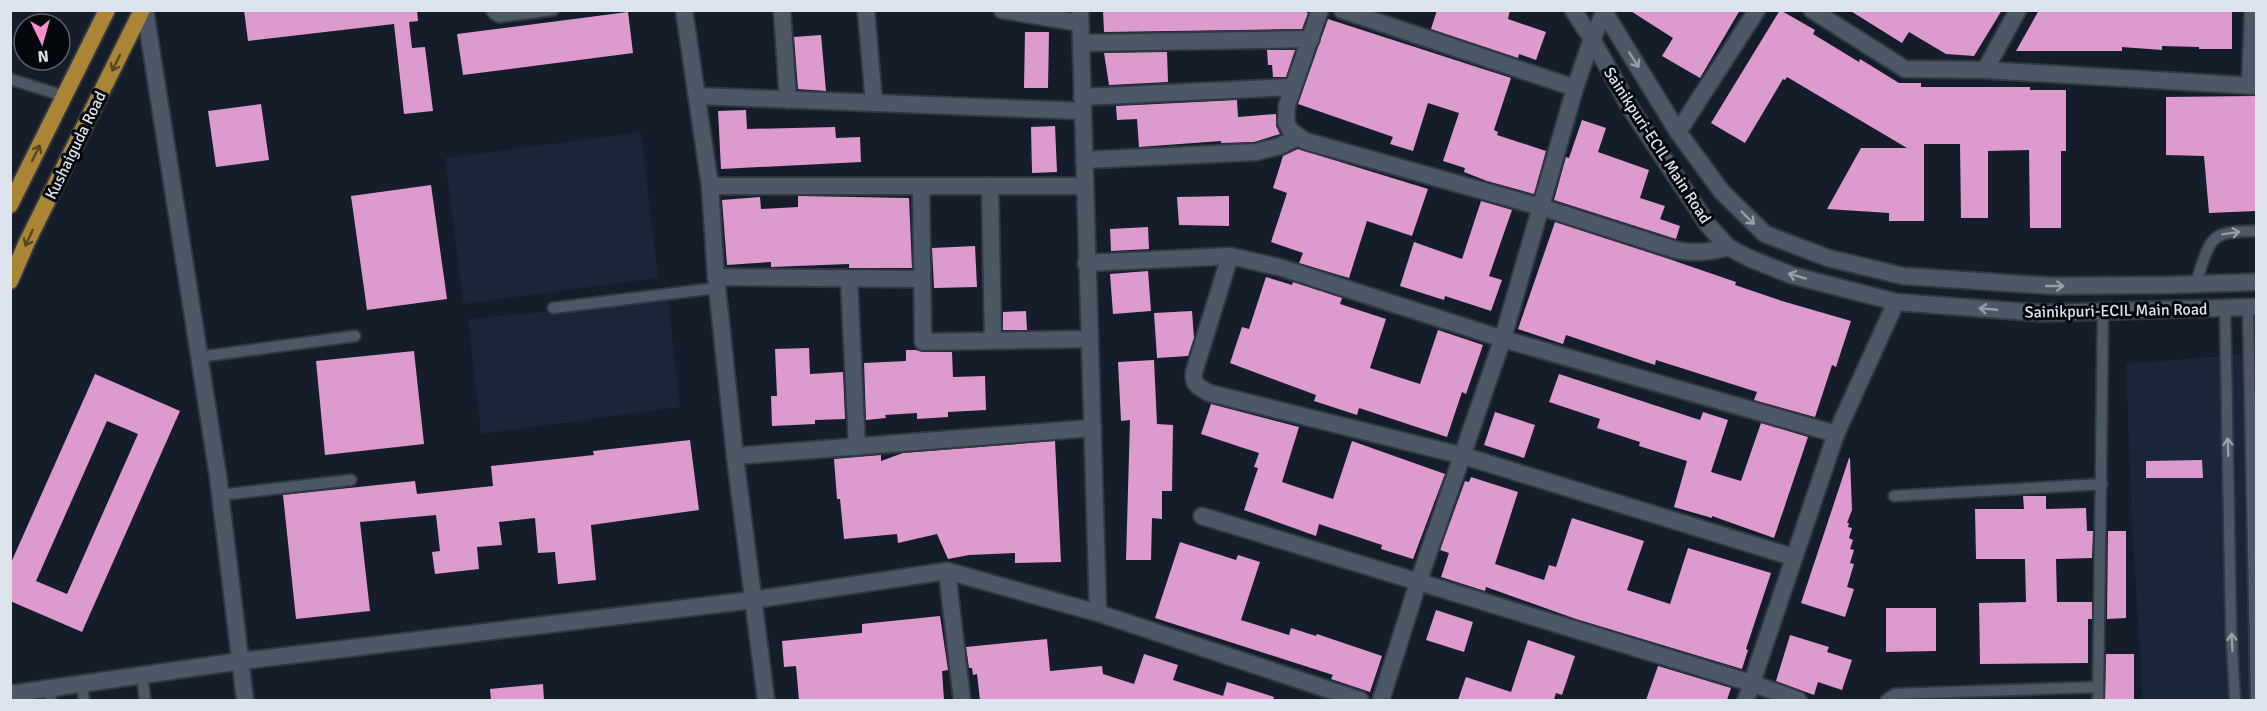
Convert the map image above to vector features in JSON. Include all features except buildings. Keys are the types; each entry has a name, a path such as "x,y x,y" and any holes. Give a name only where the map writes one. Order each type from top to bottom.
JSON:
{"main road":[{"name":"Kushaiguda Road","path":"10,205 106,10"},
{"name":"Kushaiguda Road","path":"10,281 27,242 144,10"}],"street":[{"path":"144,10 220,495 245,700"},
{"path":"684,10 710,186 716,283 766,700"},
{"path":"782,10 788,100"},
{"path":"866,10 874,103"},
{"path":"1002,10 1080,17 1098,613"},
{"path":"1320,10 1286,112 1286,122 1290,130 1298,137 1305,141 1541,207 1692,253 1709,252 1728,247"},
{"path":"1342,10 1575,88"},
{"name":"Sainikpuri-ECIL Main Road","path":"1573,10 1629,106 1708,225 1728,247 1791,275 1896,302 2041,313 2252,307"},
{"path":"1678,132 1757,10"},
{"path":"1812,10 1905,69 1984,70 2253,86 2253,10"},
{"path":"1984,70 2018,10"},
{"path":"1381,700 1503,339 1575,88 1604,12"},
{"name":"Sainikpuri-ECIL Main Road","path":"1604,12 1678,132 1722,192 1765,234 1828,258 1903,276 2053,286 2256,282"},
{"path":"1081,43 1311,39"},
{"path":"697,96 874,103 1083,104 1293,87"},
{"path":"1084,160 1256,152 1281,146 1298,137"},
{"path":"710,186 1085,186"},
{"path":"921,187 923,342 1090,339"},
{"path":"990,187 993,340"},
{"path":"1086,263 1230,256 1279,267 1503,339 1836,434"},
{"path":"1230,256 1194,372 1193,379 1196,386 1209,393 1464,456 1793,557"},
{"path":"849,279 857,447"},
{"path":"716,283 922,279"},
{"path":"1746,700 1836,434 1896,302"},
{"path":"735,456 1093,428"},
{"path":"1202,516 1751,683 1798,700"},
{"path":"947,571 962,700"},
{"path":"10,694 83,692 142,675 753,600 947,571 1098,613 1360,700"}],"lane":[{"path":"491,10 499,17 553,10"},
{"path":"10,79 64,96"},
{"path":"2195,284 2208,249 2217,236 2227,232 2256,231"},
{"path":"553,308 716,283"},
{"path":"2252,307 2256,699"},
{"path":"2225,308 2231,627 2235,697 2256,693"},
{"path":"2098,700 2103,312"},
{"path":"199,357 355,336"},
{"path":"220,495 351,480"},
{"path":"1894,496 2102,484"},
{"path":"2230,513 2254,512"},
{"path":"142,675 145,700"},
{"path":"1886,700 1895,694 2016,696 2098,687"}],"shaded area":[{"path":"641,132 658,278 463,304 445,158"},
{"path":"668,300 680,407 481,434 468,319"},
{"path":"2256,353 2256,700 2142,700 2132,531 2126,364"}]}
